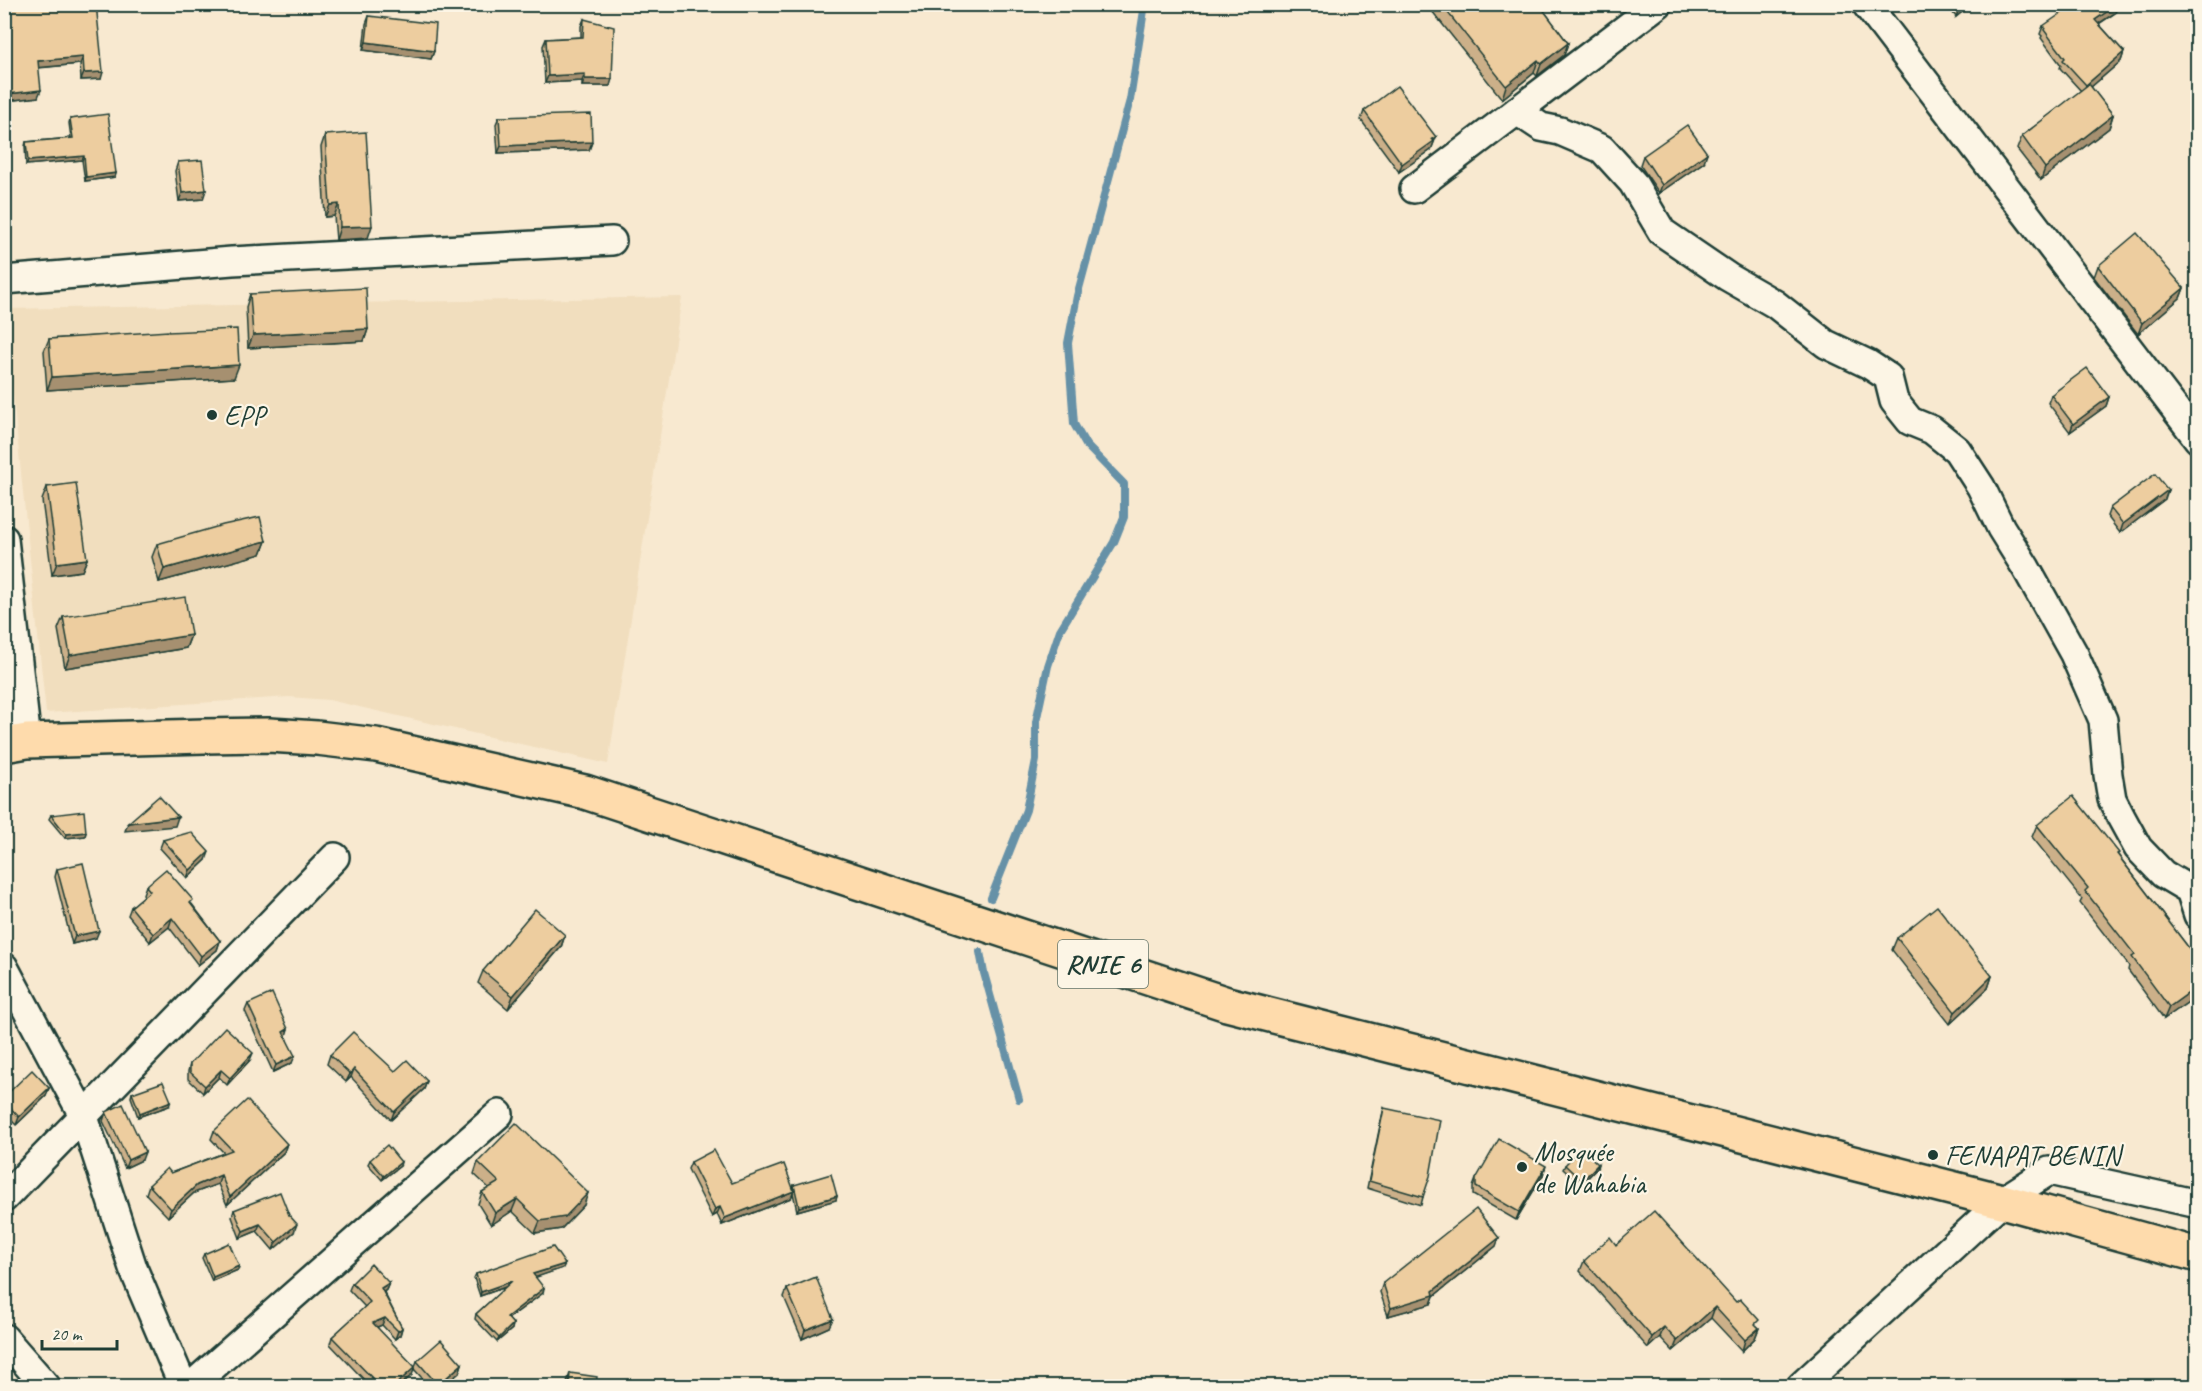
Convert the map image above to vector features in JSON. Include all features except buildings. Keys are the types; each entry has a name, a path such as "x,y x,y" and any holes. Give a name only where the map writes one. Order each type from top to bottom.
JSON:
{"main road":[{"name":"RNIE 6","path":"16,743 247,735 317,738 376,745 585,792 1227,1004 2002,1201 2198,1255"}],"street":[{"path":"1414,189 1658,4"},
{"path":"1866,4 2198,439"},
{"path":"1517,111 1541,127 1560,131 1602,150 1633,183 1662,232 1728,277 1775,304 1826,344 1868,364 1887,377 1894,401 1910,421 1932,430 1957,450 1981,487 2001,528 2026,568 2091,691 2103,720 2112,799 2121,817 2138,848 2163,874 2190,890 2198,915"},
{"path":"4,280 232,261 612,242"},
{"path":"4,539 16,743"},
{"path":"4,1198 335,857"},
{"path":"4,967 84,1117 133,1268 183,1386"},
{"path":"191,1386 500,1114"},
{"path":"1801,1386 2002,1201 2049,1171 2198,1204"},
{"path":"4,1338 46,1386"}],"shaded area":[{"path":"682,297 608,764 329,700 289,697 46,713 4,309"}],"waterway":[{"path":"991,898 1026,810 1036,760 1036,722 1048,666 1060,630 1114,542 1124,517 1124,484 1086,445 1074,424 1068,343 1077,296 1130,100 1145,4"},
{"path":"980,952 1019,1099"}],"place":[{"name":"EPP","path":"212,415"},
{"name":"FENAPAT BENIN","path":"1933,1155"},
{"name":"Mosquée de Wahabia","path":"1522,1167"}]}
